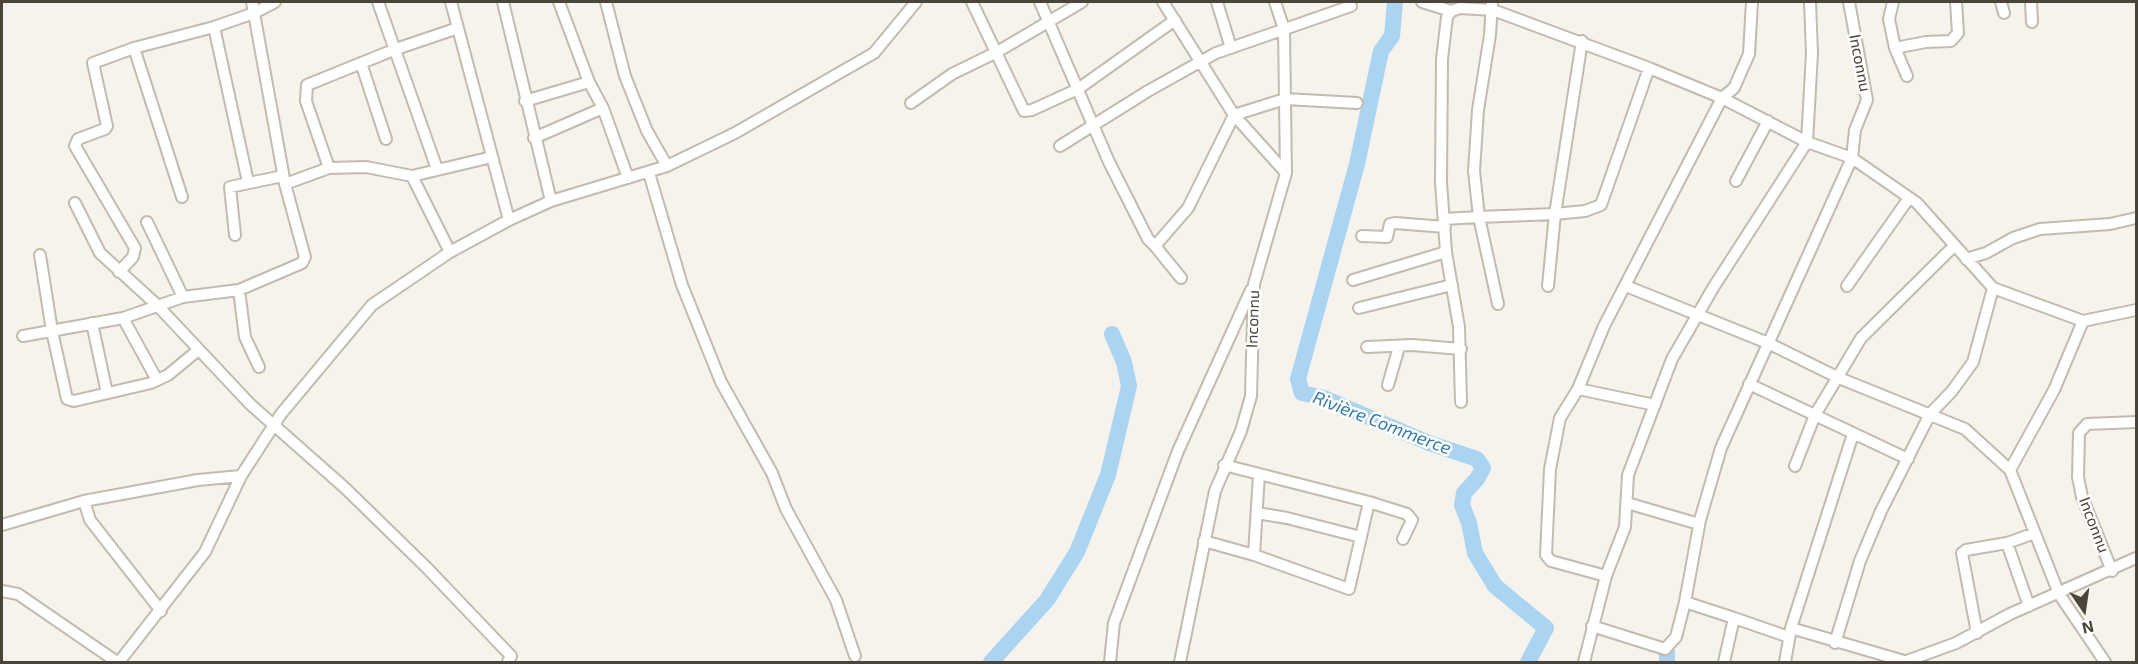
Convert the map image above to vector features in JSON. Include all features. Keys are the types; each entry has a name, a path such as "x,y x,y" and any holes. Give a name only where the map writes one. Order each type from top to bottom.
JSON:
{"street":[{"path":"23,336 123,318 183,297 239,290 304,260 284,180 252,2"},
{"path":"119,272 135,253 135,248 75,146 78,139 105,129 107,126 93,63 134,48 214,27 254,13 275,2"},
{"path":"378,2 437,169"},
{"path":"451,2 509,220"},
{"path":"503,2 525,101 551,201"},
{"path":"559,2 590,82 603,108 628,178"},
{"path":"606,2 625,76 647,132 666,166"},
{"path":"2,591 18,594 118,663 206,552 241,476 273,426 372,305 450,252 509,220 551,201 649,173 735,133 874,53 916,2"},
{"path":"972,2 1024,111 1032,110 1078,89 1175,20"},
{"path":"1040,2 1125,196 1148,239 1181,278"},
{"path":"911,103 952,74 997,52 1082,2"},
{"path":"1162,2 1202,61 1234,115 1286,172"},
{"path":"1217,2 1231,48"},
{"name":"Inconnu","path":"1180,663 1215,491 1224,465 1241,431 1251,396 1254,284 1286,172 1284,29 1275,2"},
{"path":"1060,146 1202,61 1231,48 1352,6 1350,2"},
{"path":"1422,2 1451,11 1460,8 1493,10 1582,41 1722,98 1807,142 1852,158 1909,198 1993,288 2083,321 2136,310"},
{"path":"1606,576 1551,561 1546,555 1548,494 1554,443 1560,418 1578,388 1604,326 1722,98 1734,88 1749,54 1752,2"},
{"path":"1584,663 1606,576 1625,527 1628,475 1672,359 1713,288 1807,142 1812,53 1810,2"},
{"name":"Inconnu","path":"1592,626 1665,649 1676,637 1700,524 1721,448 1852,158 1855,130 1868,100 1849,2"},
{"path":"1893,2 1889,19 1895,48 1907,76"},
{"path":"1895,48 1926,42 1951,41 1958,33 1956,2"},
{"path":"2001,2 2004,13"},
{"path":"2031,2 2032,22"},
{"path":"1493,10 1478,110 1474,171 1479,217 1498,304"},
{"path":"1451,11 1447,17 1440,92 1441,182 1446,252 1461,349 1461,402"},
{"path":"214,27 248,182"},
{"path":"329,168 306,100 305,88 312,81 458,28"},
{"path":"1548,286 1555,214 1582,41"},
{"path":"134,48 182,197"},
{"path":"361,63 386,139"},
{"path":"1362,236 1387,237 1390,224 1395,223 1444,223 1479,217 1555,214 1585,211 1601,205 1649,68"},
{"path":"525,101 590,82"},
{"path":"1155,246 1188,208 1234,115 1285,99 1357,103"},
{"path":"534,138 603,108"},
{"path":"1736,181 1768,121"},
{"path":"235,235 228,189 232,184 284,180 329,168 366,167 412,176 492,157"},
{"path":"649,173 682,285 712,361 836,600 855,656"},
{"path":"412,176 450,252"},
{"path":"1847,286 1909,198"},
{"path":"75,203 100,253 157,305 197,351 273,426 345,488 427,568 511,656 508,663"},
{"path":"1966,259 1986,253 2013,238 2040,229 2110,224 2136,218"},
{"path":"147,222 183,297"},
{"path":"1796,466 1815,416 1861,338 1954,246"},
{"path":"1353,280 1446,252"},
{"path":"40,255 52,331 67,399 74,401 158,380 168,375 197,351"},
{"path":"1110,663 1114,623 1178,451 1254,284"},
{"path":"1359,308 1452,285"},
{"path":"1626,286 1768,343 1839,378 1965,429 2010,470 2059,594 2105,663"},
{"path":"1835,643 1860,561 1930,414 1953,391 1973,362 1993,288"},
{"path":"239,290 245,337 259,366"},
{"path":"123,318 158,380"},
{"path":"2010,470 2054,390 2083,321"},
{"path":"92,323 107,393"},
{"path":"1367,346 1399,348 1412,345 1461,349"},
{"path":"1388,385 1399,348"},
{"path":"1749,384 1908,459"},
{"path":"1578,388 1655,405"},
{"name":"Inconnu","path":"2112,571 2082,496 2078,477 2079,434 2087,424 2136,422"},
{"path":"1785,663 1790,632 1853,434"},
{"path":"1224,465 1407,514 1412,520 1403,539"},
{"path":"1254,555 1259,474"},
{"path":"2,525 84,501 198,480 241,476"},
{"path":"84,501 90,520 161,611"},
{"path":"1204,541 1254,555 1349,589 1369,502"},
{"path":"1627,503 1700,524"},
{"path":"1257,513 1287,518 1361,537"},
{"path":"1977,633 1962,553 1966,550 2007,543 2035,533"},
{"path":"2007,543 2029,606"},
{"name":"Inconnu","path":"1685,602 1734,618 1904,662 1977,633 2029,606 2112,571 2136,558"},
{"path":"1724,663 1734,618"}],"waterway":[{"name":"Rivière Commerce","path":"1395,2 1392,36 1381,51 1357,164 1298,379 1302,393 1324,398 1429,443 1477,459 1483,468 1477,479 1464,493 1462,505 1469,523 1475,553 1495,586 1546,628 1528,662"},
{"path":"991,662 1047,600 1077,552 1108,475 1129,386 1124,362 1112,334"},
{"name":"Rivière Commerce","path":"1667,653 1667,662"}]}
